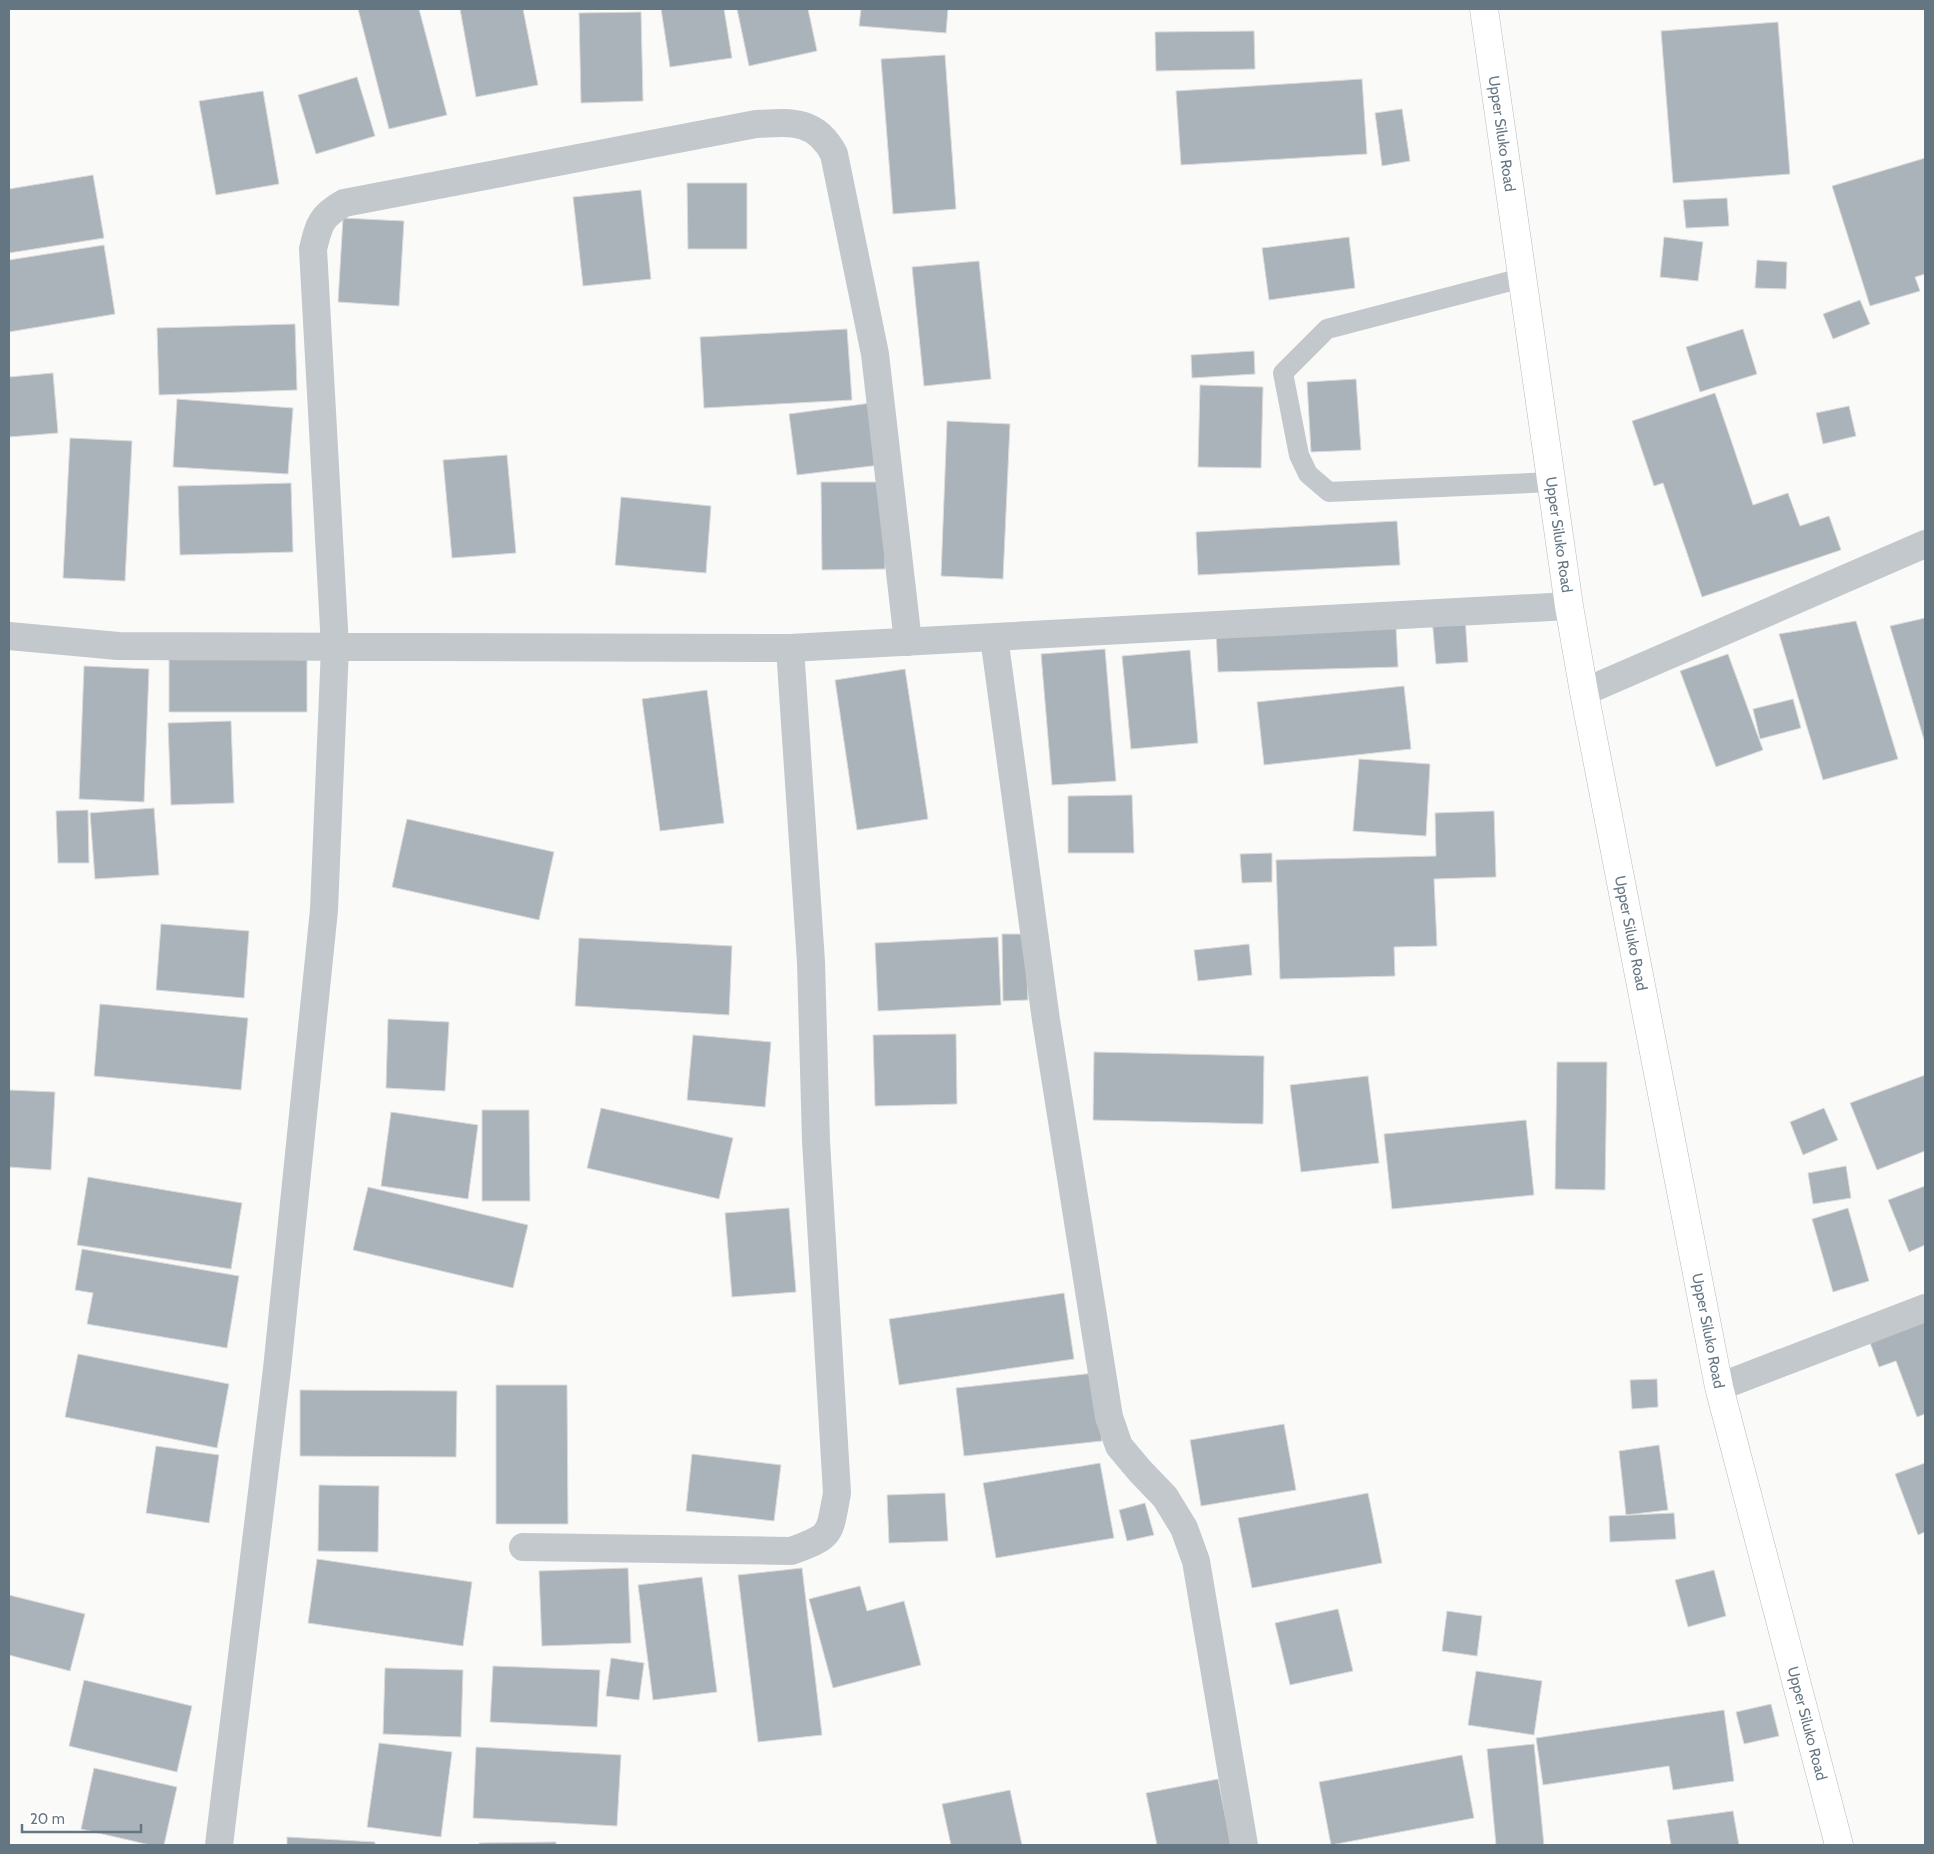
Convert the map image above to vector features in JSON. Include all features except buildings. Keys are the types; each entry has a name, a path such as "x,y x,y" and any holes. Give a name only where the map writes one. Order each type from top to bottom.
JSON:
{"main road":[{"name":"Upper Siluko Road","path":"1484,9 1569,606 1584,692 1719,1387 1839,1845"}],"street":[{"path":"220,1845 277,1369 324,910 335,647 313,249 319,226 328,212 344,203 756,124 793,122 809,127 826,139 834,154 874,354 908,642"},
{"path":"1584,692 1925,544"},
{"path":"9,636 118,646 790,648 1569,606"},
{"path":"994,638 1046,1020 1109,1418 1119,1446 1140,1472 1165,1497 1179,1520 1196,1561 1244,1845"},
{"path":"523,1546 792,1551 821,1540 831,1526 837,1493 816,1131 811,962 790,648"},
{"path":"1719,1387 1925,1308"}],"lane":[{"path":"1522,278 1327,329 1283,373 1299,454 1308,474 1329,492 1552,482"}]}
